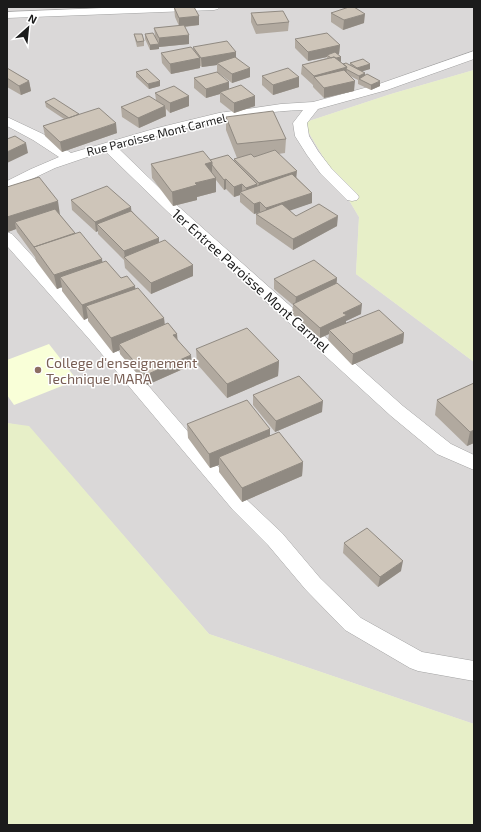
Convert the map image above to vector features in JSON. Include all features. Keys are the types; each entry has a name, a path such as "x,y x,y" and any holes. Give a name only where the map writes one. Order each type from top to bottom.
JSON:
{"street":[{"path":"7,15 214,7"},
{"name":"Rue Paroisse Mont Carmel","path":"8,186 68,157 168,129 237,114 277,108 312,106 383,87 474,55"},
{"path":"312,106 300,123 302,136 326,171 352,197"},
{"path":"7,121 38,137 68,157"},
{"name":"1er Entree Paroisse Mont Carmel","path":"108,146 174,210 397,411 444,449 474,463"},
{"path":"7,237 96,336 240,505 275,539 313,584 353,624 418,661 474,671"}],"shaded area":[{"path":"7,7 474,7 474,70 391,94 303,123 359,217 356,274 474,362 474,724 209,634 29,427 7,423"},
{"path":"474,70 474,362 356,274 359,217 303,123 391,94"},
{"name":"College d'enseignement Technique MARA","path":"49,344 77,380 14,405 7,395 7,360"},
{"path":"7,423 29,426 209,634 474,724 474,825 7,825"}],"building":[{"path":"174,7 194,7 199,16 179,18"},
{"path":"349,7 354,7 365,14 344,20 331,13"},
{"path":"283,11 289,22 257,25 251,13"},
{"path":"184,25 189,35 159,38 154,28"},
{"path":"153,33 159,44 150,45 145,34"},
{"path":"327,33 340,45 308,52 295,39"},
{"path":"134,34 142,34 144,41 137,42"},
{"path":"227,41 236,52 201,58 193,47"},
{"path":"191,47 200,58 170,64 161,53"},
{"path":"335,52 341,57 331,58 327,55"},
{"path":"235,57 250,68 232,74 217,63"},
{"path":"334,57 347,67 314,76 302,65"},
{"path":"363,59 370,64 357,68 350,63"},
{"path":"346,63 365,73 359,76 346,69 347,67 343,64"},
{"path":"7,68 29,81 19,86 7,78"},
{"path":"288,68 299,77 273,85 262,76"},
{"path":"147,69 160,81 148,84 136,72"},
{"path":"344,70 355,81 324,88 314,77"},
{"path":"217,72 229,82 206,89 194,78"},
{"path":"367,74 380,81 371,85 359,79"},
{"path":"241,85 255,96 234,103 220,92"},
{"path":"174,86 189,96 170,103 155,93"},
{"path":"149,96 165,106 138,118 121,107"},
{"path":"54,98 79,114 69,118 45,102"},
{"path":"99,108 116,123 60,142 43,126"},
{"path":"273,111 286,139 237,144 226,117"},
{"path":"15,136 26,143 7,152 7,139"},
{"path":"275,150 297,171 259,183 234,159 251,154 254,157"},
{"path":"203,151 212,162 205,164 216,178 195,183 197,185 172,192 151,164"},
{"path":"228,155 257,184 246,188 242,184 234,187 226,179 224,180 212,165 210,160"},
{"path":"292,174 312,193 266,208 260,202 254,204 240,192"},
{"path":"39,177 58,201 7,217 7,187"},
{"path":"107,186 131,207 95,222 71,200"},
{"path":"282,204 296,216 319,204 338,216 293,239 256,214"},
{"path":"55,209 75,233 34,247 15,222"},
{"path":"131,211 159,238 124,251 97,224"},
{"path":"80,232 102,259 54,275 34,247"},
{"path":"165,240 193,265 151,283 124,257"},
{"path":"314,260 337,278 296,297 274,279"},
{"path":"106,261 121,278 127,276 135,286 82,305 60,277"},
{"path":"337,283 362,304 343,313 347,315 320,328 293,304"},
{"path":"138,288 164,318 111,338 86,306"},
{"path":"379,310 404,333 353,354 329,330"},
{"path":"168,323 177,334 173,335 191,355 146,375 119,344"},
{"path":"247,328 279,361 227,384 196,349"},
{"path":"299,376 323,401 276,421 253,395"},
{"path":"474,383 474,430 470,432 437,400"},
{"path":"247,400 270,429 209,454 187,424"},
{"path":"279,432 303,462 242,488 219,457"},
{"path":"367,528 403,561 380,577 344,543"}],"place":[{"name":"College d'enseignement Technique MARA","path":"38,370"}]}
